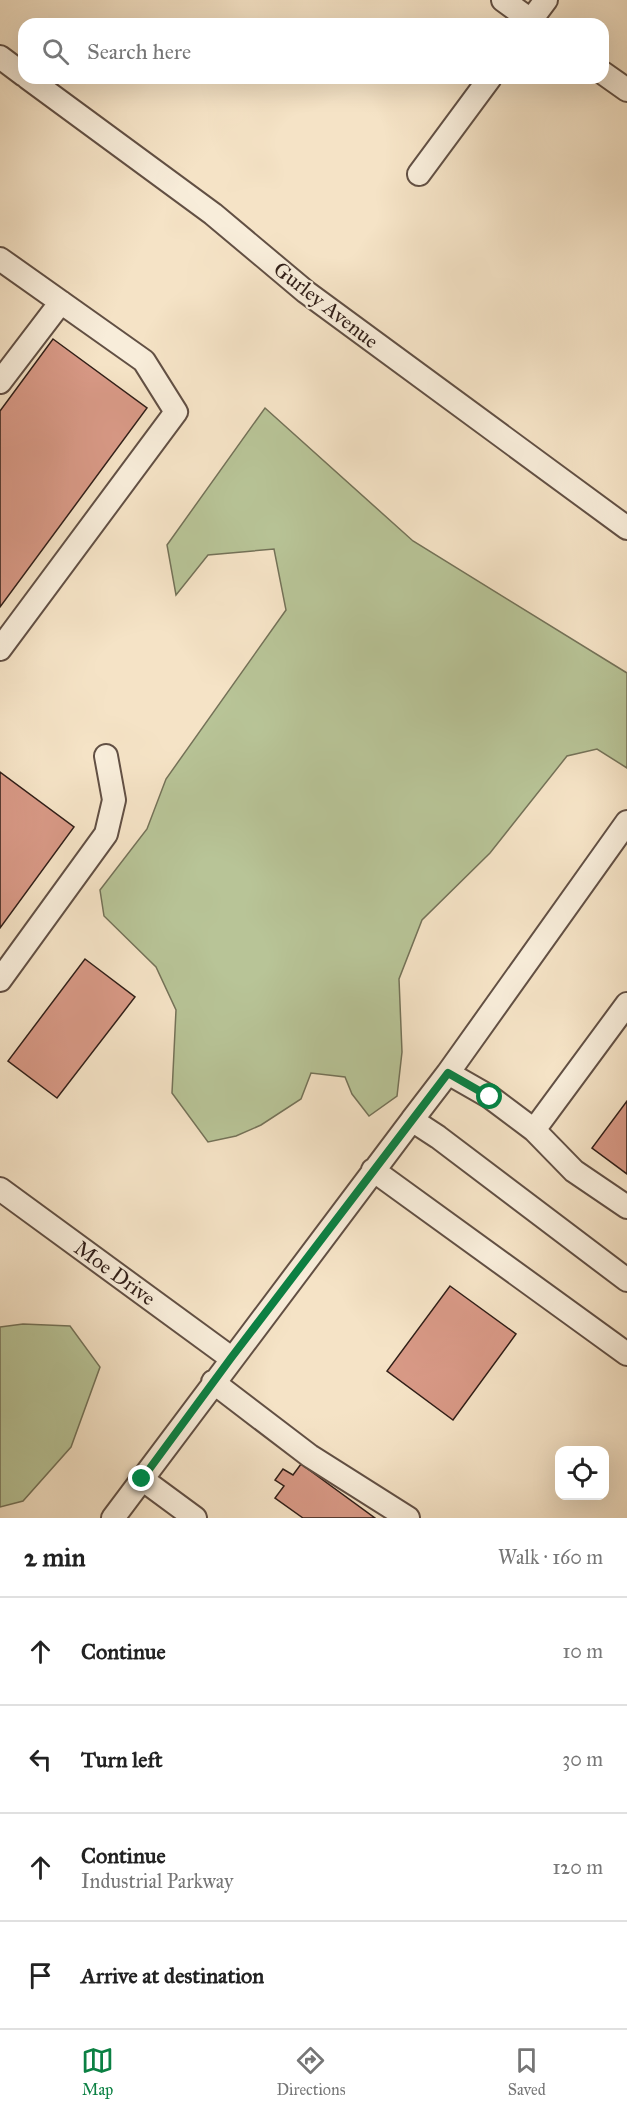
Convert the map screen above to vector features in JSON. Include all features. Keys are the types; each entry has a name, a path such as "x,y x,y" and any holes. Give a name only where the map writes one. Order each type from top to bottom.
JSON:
{"street":[{"path":"503,0 526,18"},
{"path":"535,18 546,0"},
{"path":"0,57 18,70"},
{"path":"609,77 627,90"},
{"name":"Gurley Avenue","path":"36,84 213,214 306,292 627,528"},
{"path":"418,174 486,84"},
{"path":"0,649 176,411 144,361 61,302 3,268"},
{"path":"0,382 61,302"},
{"path":"0,980 106,834 114,800 106,756"},
{"path":"113,1518 231,1358 448,1073 627,822"},
{"path":"534,1130 627,1004"},
{"path":"448,1073 490,1097 534,1130 574,1171 627,1207"},
{"path":"412,1120 438,1137 627,1280"},
{"path":"376,1166 627,1354"},
{"name":"Moe Drive","path":"0,1189 231,1358"},
{"path":"213,1382 310,1456 408,1518"},
{"path":"142,1479 195,1518"}],"green space":[{"path":"265,408 413,541 627,673 627,768 597,749 567,756 490,853 422,920 399,979 402,1052 397,1096 369,1116 352,1094 345,1077 311,1073 301,1099 261,1125 236,1136 208,1142 172,1093 176,1010 156,967 104,916 100,890 147,829 166,779 286,610 274,549 208,555 176,595 167,545"},
{"path":"23,1324 70,1326 100,1367 71,1447 23,1501 0,1507 0,1327"}],"building":[{"path":"53,339 147,408 0,607 0,411"},
{"path":"0,772 74,827 0,928"},
{"path":"85,959 135,997 57,1098 8,1061"},
{"path":"627,1101 627,1174 592,1148"},
{"path":"450,1286 516,1334 453,1420 387,1371"},
{"path":"301,1464 375,1518 303,1518 275,1498 284,1486 275,1480 283,1469 293,1475"}],"route":[{"path":"142,1479 448,1073 490,1097"}]}
